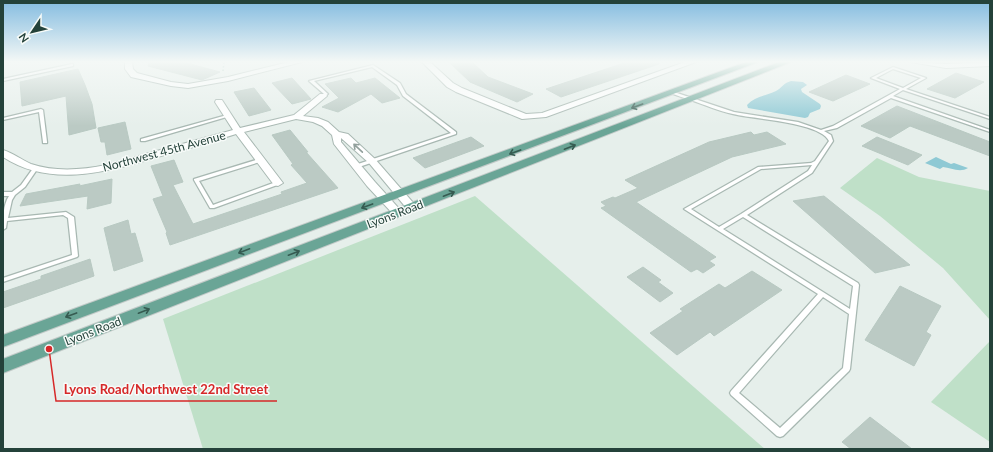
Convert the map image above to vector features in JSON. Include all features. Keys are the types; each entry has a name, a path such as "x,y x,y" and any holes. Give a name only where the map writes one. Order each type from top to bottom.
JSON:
{"main road":[{"name":"Lyons Road","path":"3,341 699,83"},
{"name":"Lyons Road","path":"3,366 734,83"}],"street":[{"path":"167,83 188,86 205,83"},
{"path":"448,83 459,90 525,117 543,115 633,83"},
{"path":"296,117 323,96"},
{"path":"219,102 238,131 278,183"},
{"path":"296,117 315,120 324,124 336,134 346,136 372,161 412,208"},
{"name":"Northwest 45th Avenue","path":"3,153 11,159 34,168 51,172 76,172 103,168 238,131 296,117"},
{"path":"336,134 337,142 398,213"}],"lane":[{"path":"313,83 326,94 323,96"},
{"path":"357,166 454,133 404,94 398,83"},
{"path":"887,83 990,118"},
{"path":"821,131 835,127 914,83"},
{"path":"673,93 694,99 722,111 745,116 790,122 821,131 829,136 831,141 810,172 719,229"},
{"path":"890,96 990,131"},
{"path":"3,119 41,110 45,142"},
{"path":"143,140 228,116"},
{"path":"261,160 196,180 212,207 278,183"},
{"path":"817,162 812,164 760,168 687,209 852,313"},
{"path":"3,228 9,200 13,194 23,186 34,168"},
{"path":"3,194 13,194"},
{"path":"3,280 75,256 70,217 64,213 4,220"},
{"path":"743,215 856,285 846,369 780,433 734,392 822,294"}],"green space":[{"path":"877,158 919,177 990,191 990,320 943,268 880,216 840,188"},
{"path":"475,196 765,449 203,449 163,319"},
{"path":"990,341 990,442 931,402"}],"water":[{"path":"786,83 804,83 807,85 801,89 802,92 820,104 820,109 810,113 808,117 805,118 748,108 747,105 750,102 780,88"},
{"path":"936,157 951,164 954,163 968,168 959,170 943,167 940,169 925,163"}],"building":[{"path":"20,83 84,83 92,104 96,128 69,135 66,96 22,106"},
{"path":"272,83 297,83 311,99 292,104"},
{"path":"381,83 400,98 382,103 371,94 338,112 322,107 339,98 325,84"},
{"path":"473,83 504,83 533,94 517,102"},
{"path":"564,83 602,83 561,97 546,89"},
{"path":"828,83 870,84 833,101 809,92"},
{"path":"938,83 982,83 955,98 927,89"},
{"path":"254,88 271,110 249,116 234,92"},
{"path":"897,106 990,142 990,156 910,126 890,138 861,126"},
{"path":"125,122 131,149 107,155 105,142 101,142 98,128"},
{"path":"290,130 308,152 306,152 338,188 170,245 167,232 153,199 163,196 151,166 174,160 183,182 173,185 193,224 282,194 281,192 307,183 291,165 293,164 272,135"},
{"path":"751,132 754,135 767,132 786,144 732,157 636,202 716,257 709,261 715,265 703,273 697,269 691,272 601,208 606,206 601,202 613,197 615,198 638,188 625,180 709,142"},
{"path":"471,137 484,146 425,168 413,158"},
{"path":"877,137 922,155 908,165 862,146"},
{"path":"112,179 111,203 87,209 88,196 20,206 26,194 80,184 79,186"},
{"path":"824,196 910,265 875,273 793,201"},
{"path":"128,220 131,234 135,233 143,261 114,271 104,228"},
{"path":"90,259 94,276 3,308 3,292 41,279 41,276"},
{"path":"643,267 661,280 658,282 673,293 660,302 627,277"},
{"path":"752,271 782,290 714,336 710,332 677,355 650,333 683,311 680,309 719,284 725,288"},
{"path":"900,286 941,306 926,332 931,335 914,366 865,340"},
{"path":"870,417 912,449 851,449 842,442"}],"place":[{"name":"Lyons Road/Northwest 22nd Street","path":"49,349"}]}
